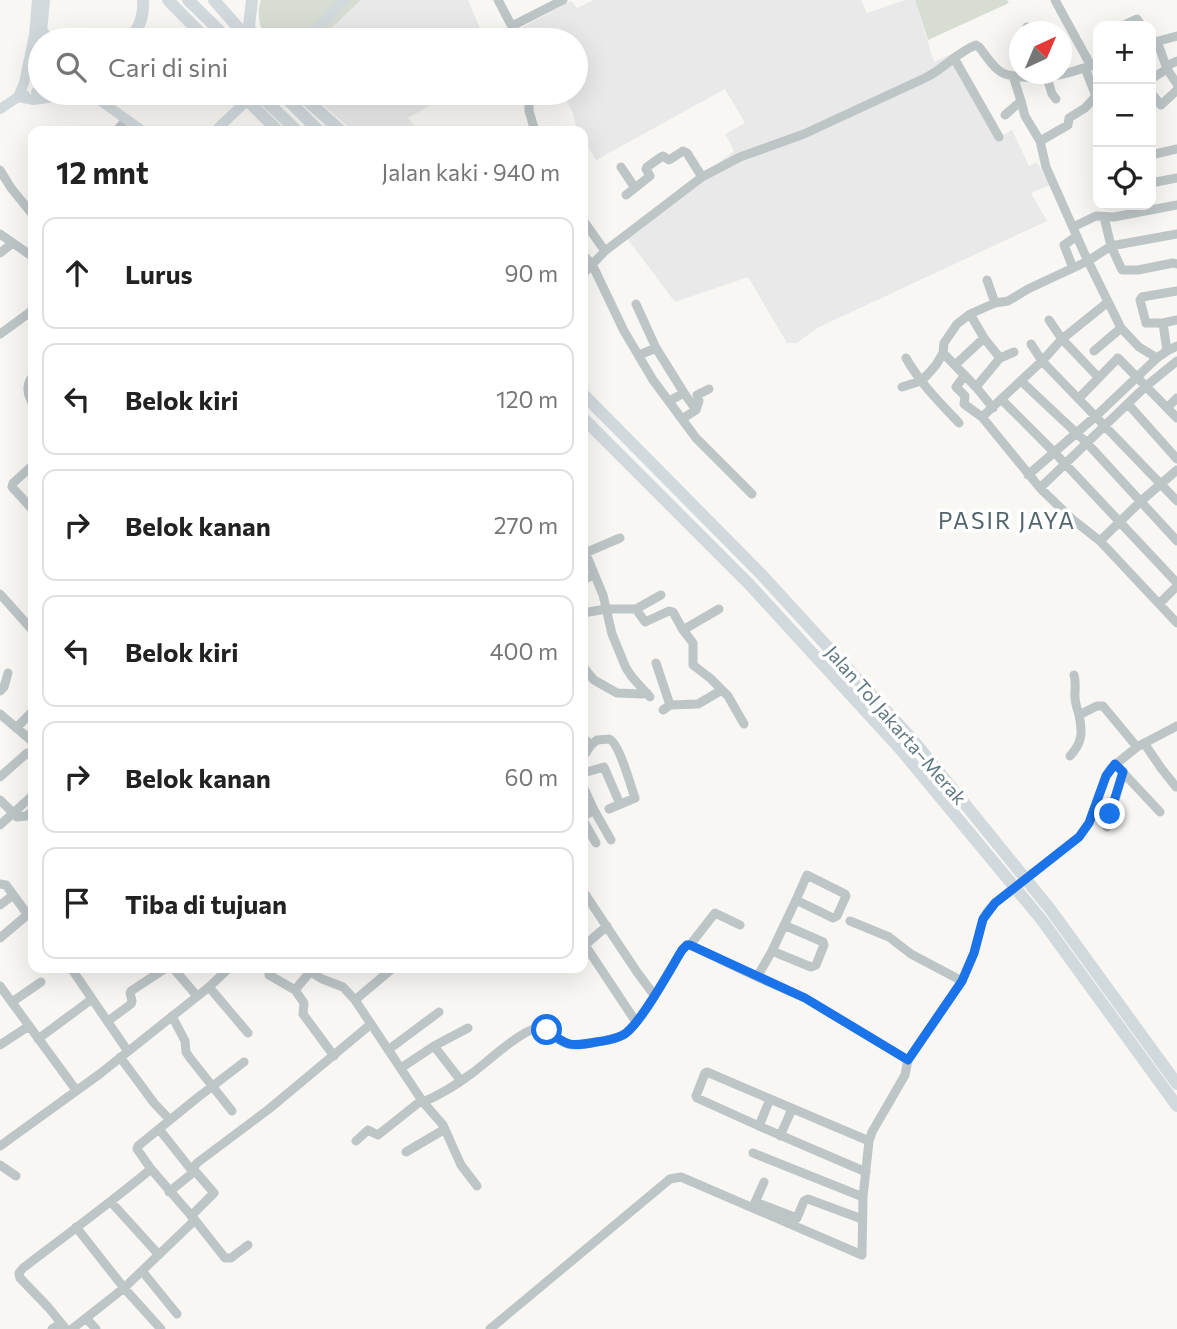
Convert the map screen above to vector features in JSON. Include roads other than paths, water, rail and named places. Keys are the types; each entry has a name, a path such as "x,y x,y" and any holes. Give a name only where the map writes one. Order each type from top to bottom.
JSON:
{"highway":[{"path":"137,28 142,19 143,0"},
{"path":"168,0 195,28"},
{"path":"188,0 217,28"},
{"path":"214,0 240,28"},
{"path":"249,28 252,0"},
{"path":"252,105 273,126"},
{"path":"270,105 292,126"},
{"path":"293,105 314,126"},
{"path":"312,105 335,126"},
{"name":"Jalan Tol Jakarta–Merak","path":"588,399 761,574 913,740 1050,909 1177,1084"},
{"name":"Jalan Tol Jakarta–Merak","path":"588,423 749,584 901,750 1041,919 1177,1106"}],"main road":[{"path":"37,0 41,28"},
{"path":"43,28 45,0"},
{"path":"317,28 344,0"},
{"path":"18,97 28,73"},
{"path":"0,109 18,97 28,94"},
{"path":"18,97 28,99"},
{"path":"105,105 137,126"},
{"path":"221,126 244,105"}],"street":[{"path":"498,0 512,26 563,0"},
{"path":"1055,0 1091,66 1095,84"},
{"path":"1156,40 1177,36"},
{"path":"588,268 605,251 702,177 740,157 804,134 925,78 976,45 996,69 1009,75"},
{"path":"1156,47 1177,84"},
{"path":"954,58 999,137"},
{"path":"1156,75 1177,61"},
{"path":"1072,72 1091,66"},
{"path":"1016,84 1025,116 1040,141 1046,167 1121,328 1134,343 1157,358"},
{"path":"1046,84 1056,99"},
{"path":"1156,99 1161,105 1177,90"},
{"path":"1005,115 1021,101"},
{"path":"1040,141 1068,125 1068,119 1093,101"},
{"path":"529,105 534,126"},
{"path":"121,126 127,119"},
{"path":"1156,154 1177,149"},
{"path":"626,195 650,176 647,167 663,156 669,160 683,151 687,152 702,177"},
{"path":"621,167 635,188"},
{"path":"0,170 28,208"},
{"path":"1156,182 1177,178"},
{"path":"1073,268 1064,244 1075,231 1096,216 1114,217 1177,205"},
{"path":"1104,217 1111,246 1120,268 1124,271 1177,264"},
{"path":"588,227 605,251"},
{"path":"0,234 28,254"},
{"path":"902,387 921,381 936,365 943,352 944,343 957,324 970,314 995,303 1008,301 1088,261 1111,246 1177,234"},
{"path":"0,254 13,243"},
{"path":"588,260 624,331 653,380 696,438 752,494"},
{"path":"987,280 995,303"},
{"path":"1177,291 1141,298 1139,302 1142,325 1177,320"},
{"path":"982,417 1062,339 1108,302"},
{"path":"636,304 656,348 696,410"},
{"path":"0,334 28,314"},
{"path":"970,314 1000,358"},
{"path":"1049,320 1062,339 1098,377"},
{"path":"1163,323 1167,351"},
{"path":"1094,351 1121,328"},
{"path":"956,365 984,338"},
{"path":"1031,344 1042,361 1177,501"},
{"path":"1028,475 1157,358 1177,346"},
{"path":"639,355 656,348"},
{"path":"943,352 993,408"},
{"path":"976,387 1000,358 1014,352"},
{"path":"906,358 921,381 959,423"},
{"path":"1079,398 1118,358 1177,418"},
{"path":"1040,488 1066,465 1086,442 1177,360"},
{"path":"965,375 957,387 965,396 964,404 982,417 1040,488 1100,541 1177,622"},
{"path":"1021,381 1086,442 1177,541"},
{"path":"682,419 696,410 699,401 696,395 709,390"},
{"path":"669,401 684,393"},
{"path":"1167,408 1177,398"},
{"path":"1001,399 1055,453 1177,585 1159,604"},
{"path":"1128,404 1177,459"},
{"path":"28,470 12,487 28,505"},
{"path":"1100,541 1177,470"},
{"path":"588,549 620,538"},
{"path":"588,560 612,634 626,667 648,695 617,693 594,680 588,673"},
{"path":"588,578 594,575"},
{"path":"588,611 636,609 661,595"},
{"path":"1,599 28,626"},
{"path":"636,609 645,622 671,611 694,645 693,665 728,696 744,724"},
{"path":"683,630 719,609"},
{"path":"656,663 666,707 698,704 722,690"},
{"path":"0,691 8,673"},
{"path":"1070,756 1080,740 1074,675"},
{"path":"1079,715 1097,706 1103,706 1176,787"},
{"path":"0,714 28,738"},
{"path":"16,728 28,715"},
{"path":"490,1329 673,1178 681,1177 754,1205 862,1255 863,1197 869,1141 905,1075 908,1060 962,981 974,953 983,919 995,903 1079,837 1089,823 1106,776 1115,764 1140,745 1177,726"},
{"path":"588,750 597,740 611,740 620,754 635,798 609,809"},
{"path":"0,777 28,754"},
{"path":"1115,764 1160,812"},
{"path":"588,772 604,767 620,804"},
{"path":"1107,827 1123,772"},
{"path":"588,797 611,840"},
{"path":"0,825 28,799"},
{"path":"0,800 17,817 28,815"},
{"path":"588,814 594,810"},
{"path":"588,828 596,843"},
{"path":"757,977 772,951 806,876 809,875 846,895 835,918 796,900"},
{"path":"0,884 28,908"},
{"path":"0,905 12,896"},
{"path":"588,898 654,995"},
{"path":"356,1141 368,1130 378,1135 423,1101 461,1081 536,1027 543,1027 567,1045 622,1036 636,1022 682,950 690,945 715,913 740,925"},
{"path":"0,938 28,914"},
{"path":"850,921 889,937 911,954 962,981"},
{"path":"772,951 811,967 816,965 823,942 784,925"},
{"path":"588,941 607,926"},
{"path":"690,945 805,998 908,1060"},
{"path":"588,950 636,1022"},
{"path":"74,973 108,1021 124,1054 154,1103 170,1120"},
{"path":"108,1021 131,1004 131,991 158,973"},
{"path":"180,973 197,996"},
{"path":"0,1146 124,1054 224,973"},
{"path":"295,990 305,973"},
{"path":"312,973 343,987 355,1000 445,1129 461,1165 477,1186"},
{"path":"355,1000 387,973"},
{"path":"269,975 295,990 304,1003 303,1014 334,1056"},
{"path":"12,1002 41,982"},
{"path":"0,986 76,1090"},
{"path":"209,987 248,1033"},
{"path":"38,1039 92,999"},
{"path":"388,1050 439,1012"},
{"path":"172,1016 185,1041 186,1052 232,1111"},
{"path":"169,1192 194,1171 197,1163 269,1109 371,1024"},
{"path":"0,1045 29,1026"},
{"path":"401,1068 468,1028"},
{"path":"434,1046 461,1081"},
{"path":"244,1062 137,1149 169,1192 227,1259 248,1245"},
{"path":"866,1172 697,1098 696,1093 705,1073 709,1072 869,1141"},
{"path":"759,1126 771,1099"},
{"path":"780,1136 792,1109"},
{"path":"72,1329 124,1288 159,1255 214,1193 159,1129"},
{"path":"406,1152 445,1129"},
{"path":"752,1153 863,1197"},
{"path":"0,1164 16,1176"},
{"path":"52,1329 63,1326 20,1278 19,1273 151,1169"},
{"path":"754,1205 764,1182"},
{"path":"754,1205 797,1218 804,1201 808,1199 862,1219"},
{"path":"111,1202 159,1255"},
{"path":"76,1227 124,1288 161,1329"},
{"path":"142,1271 177,1314"},
{"path":"86,1318 96,1329"}],"district":[{"name":"PASIR JAYA","path":"1007,521"}]}
